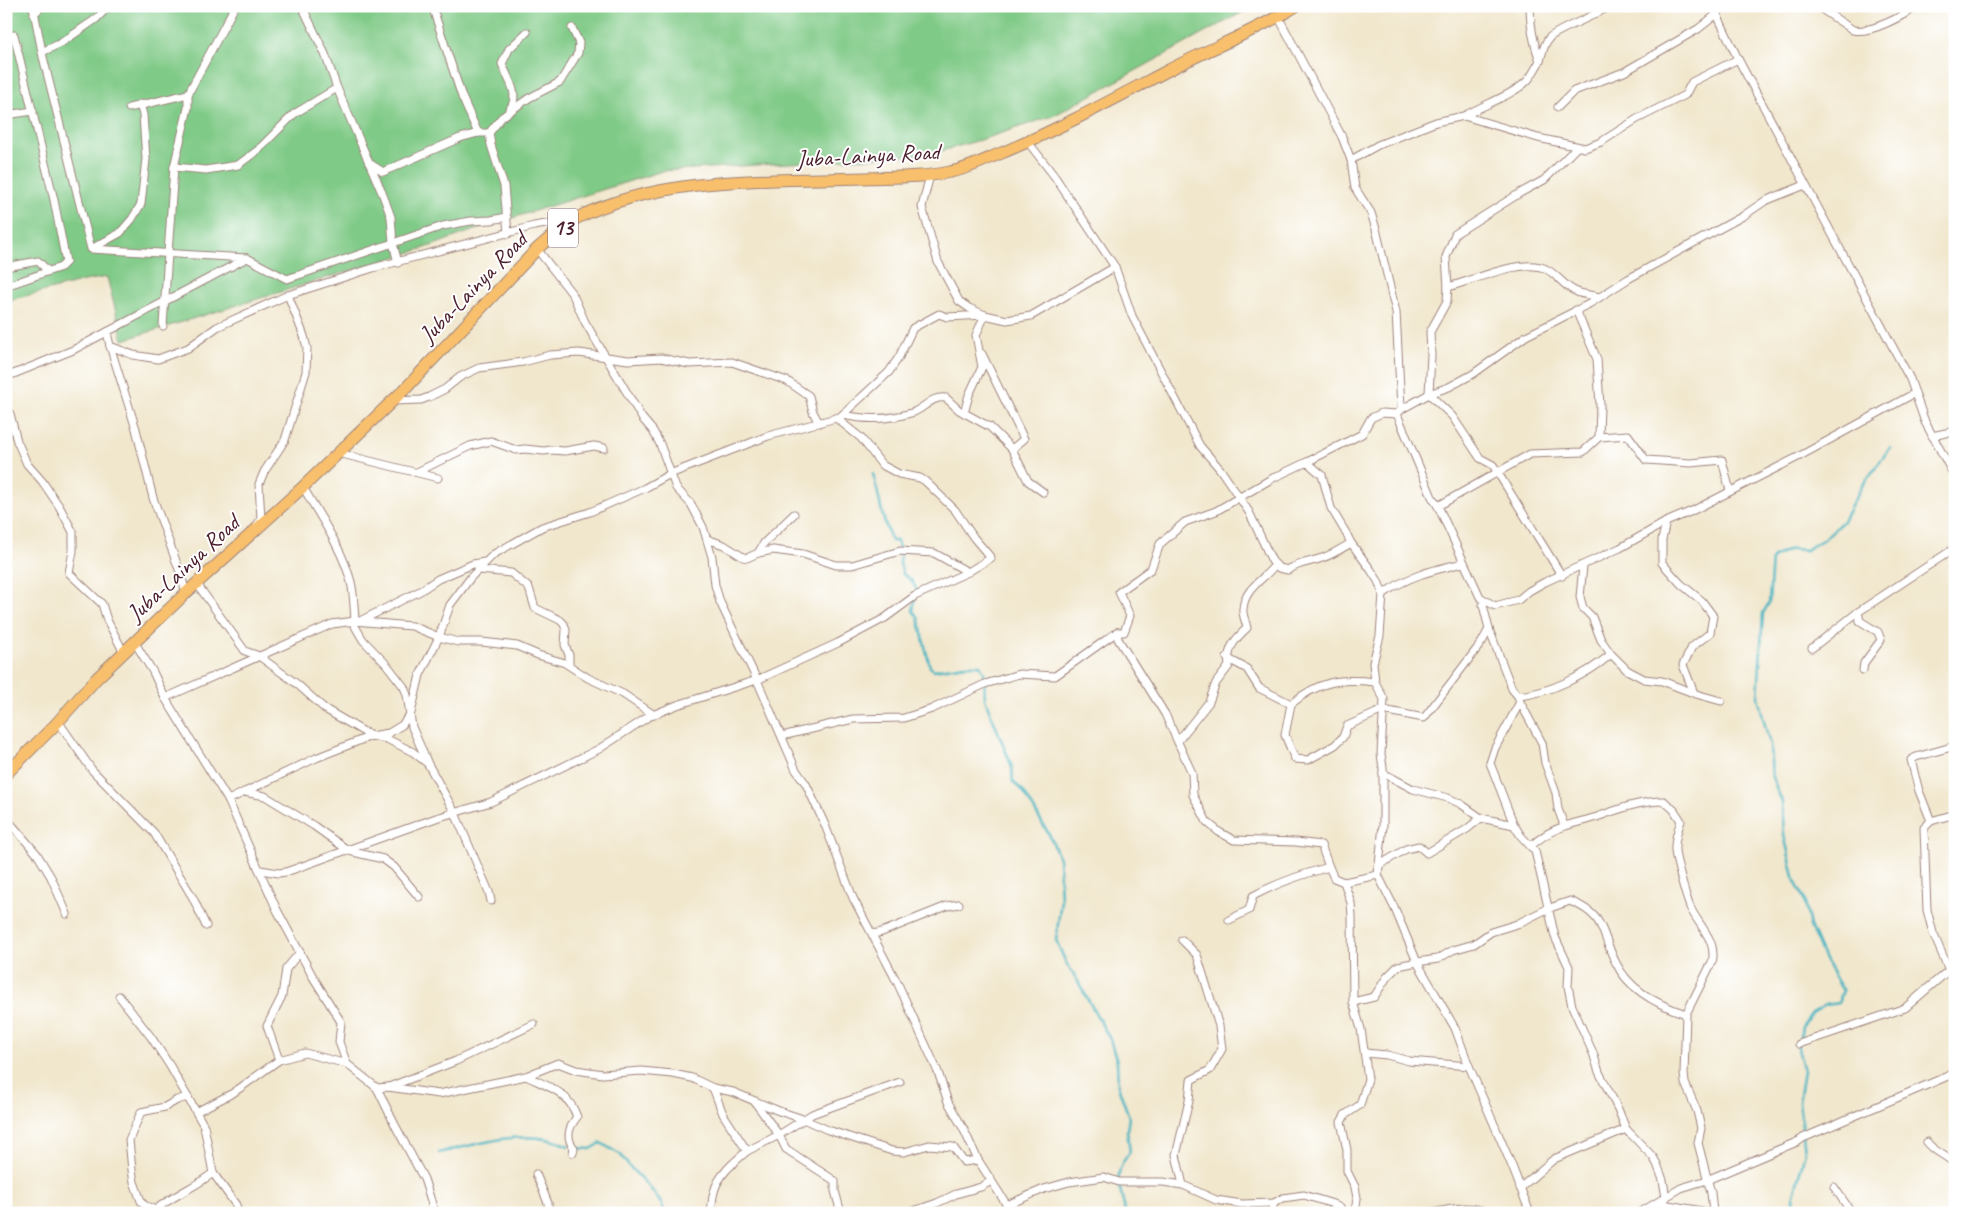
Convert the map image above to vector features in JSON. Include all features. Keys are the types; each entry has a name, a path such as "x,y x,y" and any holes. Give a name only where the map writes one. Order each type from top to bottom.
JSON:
{"main road":[{"name":"Juba-Lainya Road","path":"6,774 97,678 393,401 554,233 574,220 634,197 679,188 733,182 930,175 967,168 1089,113 1167,71 1279,18 1296,6"}],"street":[{"path":"42,6 33,10 91,249"},
{"path":"42,52 61,43 96,19 109,6"},
{"path":"163,326 174,167 188,108 188,94 234,6"},
{"path":"302,6 325,54 337,88 391,217 393,243 398,263"},
{"path":"432,6 462,97 478,133"},
{"path":"1530,6 1530,27 1533,44 1540,61"},
{"path":"1351,160 1378,145 1436,122 1464,116 1509,93 1527,81 1540,61 1544,46 1553,34 1598,14 1609,6"},
{"path":"1713,6 1738,59 1910,379 1924,422 1955,477"},
{"path":"1817,6 1857,31 1882,24 1907,13 1917,6"},
{"path":"1558,106 1574,91 1638,65 1698,29 1717,14"},
{"path":"1279,18 1342,137 1351,160 1355,188 1371,213 1396,312 1402,408"},
{"path":"502,117 529,98 560,82 578,53 579,43 572,28"},
{"path":"508,234 504,186 489,134 514,104 515,96 502,64 509,49 520,36 527,32"},
{"path":"6,36 14,35 54,200 66,262 61,266 6,286"},
{"path":"1464,116 1538,138 1585,148 1602,142 1637,119 1685,95 1692,82 1738,59"},
{"path":"174,167 206,170 238,165 258,150 294,114 337,88"},
{"path":"129,108 188,94"},
{"path":"91,249 120,233 132,219 141,204 146,159 143,115 140,104"},
{"path":"6,115 33,111"},
{"path":"369,163 383,172 460,138 478,133 489,134"},
{"path":"1028,142 1055,176 1115,267 1132,316 1200,446 1220,469 1249,512 1266,552 1276,565 1279,568 1288,570 1299,563 1320,559 1351,544"},
{"path":"1562,576 1497,473 1487,461 1480,458 1452,416 1429,394 1430,332 1447,301 1446,257 1455,234 1544,180 1577,147"},
{"path":"930,175 922,207 938,262 959,301 969,308 985,315 1007,320 1031,316 1115,267"},
{"path":"782,736 853,719 904,718 932,709 985,684 1019,674 1055,676 1116,632 1124,632 1130,616 1119,592 1151,569 1160,544 1184,522 1216,511 1238,497 1362,434 1371,418 1382,413 1396,414 1429,394 1449,387 1473,374 1526,336 1576,310 1680,249 1743,216 1765,201 1805,185"},
{"path":"91,249 247,258 287,279 458,223 507,217"},
{"path":"110,346 133,355 158,359 188,348 217,327 288,295 373,268 398,263 462,244 534,226 574,220"},
{"path":"537,250 573,295 585,322 642,418 653,432 667,462 676,488 694,510 703,527 712,557 715,585 720,602 757,680 796,770 806,784 825,825 853,898 873,934 938,1072 948,1102 978,1160 1012,1213"},
{"path":"6,377 73,350 247,258"},
{"path":"6,266 38,261 48,271"},
{"path":"1448,287 1471,281 1499,270 1521,266 1545,268 1576,292 1600,296"},
{"path":"252,533 260,519 259,484 284,440 306,372 307,348 288,295"},
{"path":"1438,506 1530,454 1583,452 1598,436 1600,405 1597,359 1576,310"},
{"path":"839,417 889,372 899,357 913,328 939,314 947,317 985,315"},
{"path":"964,413 969,395 982,367 976,335 985,315"},
{"path":"107,332 136,429 152,498 186,593"},
{"path":"978,347 1024,439 1012,449"},
{"path":"393,401 421,400 445,389 454,381 479,368 524,362 535,357 579,353 628,360 661,358 689,364 732,362 787,380 809,396 813,412 819,423"},
{"path":"1396,414 1432,497 1438,506 1480,597 1495,606 1518,600 1545,582 1562,576 1620,548 1666,522 1692,511 1798,457 1915,393"},
{"path":"490,900 489,892 455,813 428,764 410,722 420,675 439,637 450,605 456,595 494,554 542,527 590,512 645,488 670,474 768,436 839,417 870,420 896,416 918,410 929,401 939,398 946,398 964,413 990,427 1012,449 1028,481 1043,492"},
{"path":"6,410 10,414 27,464 42,481 59,506 73,532 73,551 69,573 102,604 107,620 124,653"},
{"path":"260,870 279,873 286,872 429,820 491,802 599,749 654,715 678,705 757,680 838,643 885,618 915,596 968,572 991,558 974,538 955,510 925,481 920,478 899,474 882,465 861,438 839,417"},
{"path":"1932,436 1955,431"},
{"path":"1598,436 1628,435 1646,460 1692,463 1722,460 1730,491"},
{"path":"418,472 470,446 486,442 494,441 516,450 526,449 544,452 551,450 565,451 594,446 604,448"},
{"path":"338,453 438,478"},
{"path":"1307,462 1322,475 1331,508 1351,544 1371,570 1383,594 1380,636 1373,663 1374,682 1384,699 1381,754 1383,826 1378,875 1395,909 1416,962 1455,1028 1530,1213"},
{"path":"303,487 348,571 352,586 356,621 363,640 404,687 411,713"},
{"path":"758,553 764,543 794,514"},
{"path":"1666,522 1662,540 1662,563 1681,584 1702,601 1713,616 1710,633 1692,646 1683,665 1694,693"},
{"path":"707,539 724,545 743,558 773,550 794,552 836,565 852,565 900,551 934,553 968,572"},
{"path":"1812,648 1858,612 1955,548"},
{"path":"356,621 420,591 438,578 473,564 485,562"},
{"path":"1383,594 1399,582 1432,570 1463,563"},
{"path":"1178,741 1209,702 1216,683 1229,666 1227,658 1234,640 1247,628 1242,609 1248,591 1276,565"},
{"path":"1583,566 1580,597 1583,608 1592,617 1601,640 1611,654 1627,670 1644,679 1662,682 1722,701"},
{"path":"479,570 511,573 529,588 533,604 537,610 562,621 566,630 565,645 569,655 569,665"},
{"path":"197,584 245,651 259,656 297,684 325,709 371,736 390,740 413,752 428,764"},
{"path":"1484,601 1483,605 1489,629 1512,690 1519,699 1542,743 1545,763 1556,792 1558,809 1564,825"},
{"path":"1858,612 1860,621 1878,632 1881,640 1864,663 1863,670"},
{"path":"166,698 332,624 356,621 412,626 439,637 458,642 482,642 516,646 569,665 588,678 623,694 654,715"},
{"path":"1374,682 1351,680 1329,683 1307,691 1291,704 1284,736 1295,759 1308,760 1335,745 1343,737 1347,726 1383,710 1424,718 1482,642 1489,629"},
{"path":"1116,632 1118,639 1165,714 1178,741 1192,773 1193,795 1207,822 1219,832 1234,840 1296,842 1321,845 1334,878 1344,882 1378,875"},
{"path":"135,642 166,698 228,800 277,910 341,1022 339,1042 347,1064"},
{"path":"1611,654 1599,664 1562,683 1519,699 1495,748 1490,763 1514,826 1535,851 1555,937 1569,967 1568,986 1572,1006 1599,1072 1626,1129 1650,1154"},
{"path":"1227,658 1247,669 1259,688 1291,704"},
{"path":"228,800 316,758 371,736 398,728 411,713"},
{"path":"58,721 92,770 154,833 193,898 206,926"},
{"path":"1931,821 1919,790 1911,760 1955,746"},
{"path":"1383,773 1414,789 1448,798 1461,804 1481,818 1514,826"},
{"path":"244,792 265,796 314,826 348,851 382,859 394,867 419,897"},
{"path":"1531,846 1542,836 1564,825 1646,801 1664,800 1674,810 1680,821 1674,854 1687,898 1711,942 1714,954 1686,1014 1684,1030 1685,1083 1701,1128 1698,1143 1713,1212 1676,1210 1657,1203"},
{"path":"1955,814 1931,821 1924,828 1927,910 1933,933 1955,984"},
{"path":"6,818 37,854 51,877 66,914"},
{"path":"1378,866 1406,848 1420,846 1427,853 1467,830 1481,818"},
{"path":"1229,920 1249,910 1253,896 1306,873 1329,867"},
{"path":"1344,882 1351,902 1353,1002 1361,1029 1368,1079 1360,1105 1345,1115 1341,1122 1347,1150 1348,1171 1357,1198 1355,1213"},
{"path":"1353,1002 1374,997 1387,977 1398,966 1438,960 1453,950 1474,944 1491,932 1518,924 1547,909 1570,901 1584,906 1599,920 1616,964 1628,981 1651,1000 1686,1014"},
{"path":"873,934 947,906 960,904"},
{"path":"1182,940 1197,955 1219,1026 1222,1049 1210,1070 1191,1080 1189,1101 1176,1155 1183,1185"},
{"path":"279,1060 267,1026 282,996 286,969 300,952"},
{"path":"1799,1044 1904,1008 1919,998 1949,970"},
{"path":"119,996 151,1037 188,1096 204,1126 213,1173 236,1205 238,1213"},
{"path":"388,1087 456,1061 534,1024"},
{"path":"196,1112 233,1093 279,1060 305,1053 347,1064 377,1088 424,1179 434,1213"},
{"path":"1365,1053 1387,1055 1409,1061 1469,1066"},
{"path":"377,1088 388,1087 439,1094 526,1076 558,1063 576,1070 603,1074 641,1071 673,1074 692,1078 712,1088 733,1092 828,1130 892,1151 904,1152 929,1144 953,1147 964,1162 978,1160"},
{"path":"1639,1213 1692,1184 1707,1180 1955,1073"},
{"path":"526,1076 562,1094 572,1104 577,1117 570,1126 568,1135 570,1144 574,1148 574,1153"},
{"path":"711,1213 714,1191 722,1177 731,1164 747,1151 779,1135 812,1114 900,1082"},
{"path":"712,1088 723,1114 747,1151"},
{"path":"188,1096 165,1107 141,1112 130,1135 134,1182 144,1205 154,1212 168,1200 200,1184 213,1173"},
{"path":"752,1100 779,1135 786,1149 835,1181 835,1191 841,1213"},
{"path":"1520,1188 1554,1159 1626,1129"},
{"path":"1626,1129 1653,1157 1663,1180 1666,1198"},
{"path":"1927,1142 1931,1148 1948,1157 1955,1164"},
{"path":"536,1174 548,1203 549,1213"},
{"path":"1007,1205 1044,1189 1070,1182 1104,1177 1118,1182 1163,1182 1183,1185 1216,1200 1242,1204 1274,1203 1283,1198 1304,1195 1333,1204 1348,1213"},
{"path":"908,1213 991,1181"},
{"path":"1834,1187 1852,1213"},
{"path":"1271,1213 1274,1203"},
{"path":"1432,1213 1459,1207 1470,1207 1490,1213"}],"green space":[{"path":"6,6 1254,6 1053,116 980,140 931,154 662,171 477,229 428,247 123,340 107,277 6,301"}],"waterway":[{"path":"1795,1213 1793,1199 1805,1152 1799,1102 1804,1071 1798,1049 1802,1027 1812,1013 1826,1005 1838,1003 1843,991 1825,960 1810,926 1804,899 1795,881 1784,835 1782,802 1772,777 1770,745 1758,697 1763,613 1769,603 1772,558 1791,549 1806,550 1825,538 1843,521 1862,486 1890,448"},
{"path":"873,474 885,525 892,541 897,541 903,574 911,580 917,590 916,593"},
{"path":"915,598 913,611 918,617 930,667 934,670 965,665 980,665 984,672 985,699 1012,767 1013,782 1023,791 1050,836 1059,858 1061,900 1056,940 1066,963 1110,1039 1117,1062 1118,1086 1129,1117 1127,1131 1130,1152 1120,1168 1119,1175 1125,1213"},
{"path":"439,1153 488,1141 521,1137 553,1140 569,1146"},
{"path":"574,1148 591,1149 601,1143 621,1155 650,1188 661,1203 665,1213"}]}
